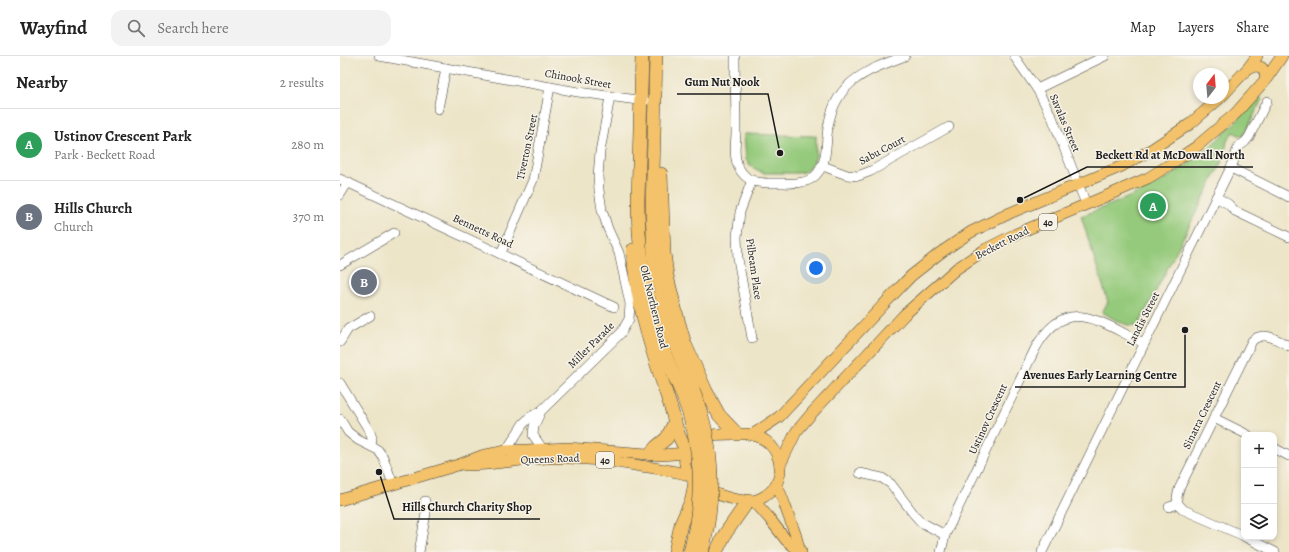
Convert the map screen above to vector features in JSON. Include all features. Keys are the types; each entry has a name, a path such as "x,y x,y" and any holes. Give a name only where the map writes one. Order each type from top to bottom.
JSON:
{"highway":[{"name":"Old Northern Road","path":"642,56 638,223 645,282 662,346 688,392 699,403 708,442 712,484 709,522 702,552"},
{"name":"Old Northern Road","path":"656,56 652,232 658,279 668,326 688,392 700,480 698,519 690,552"},
{"path":"654,155 661,173 664,253 667,276 685,344 706,392 719,415 737,434"},
{"path":"638,201 632,220 634,273 637,293 648,338 681,443 687,452"},
{"path":"650,454 667,438 675,421"},
{"path":"675,552 682,521 692,499 692,479"},
{"path":"716,552 725,534 751,501"}],"main road":[{"path":"1229,89 1257,56"},
{"name":"Beckett Road","path":"780,466 793,438 803,423 905,314 930,290 956,269 986,250 1016,234 1148,178 1196,147 1236,113 1266,79 1282,56"},
{"path":"1249,67 1257,65 1261,66 1264,70 1266,79"},
{"name":"Beckett Road","path":"752,434 779,417 911,276 940,253 971,232 1010,213 1120,167 1149,151 1190,124 1213,104"},
{"path":"692,479 685,463 687,452 690,444 704,436 752,434 764,440 774,448 777,452 780,466"},
{"name":"Queens Road","path":"340,500 458,465 481,456 506,451 542,448 587,448 667,455 687,452"},
{"name":"Queens Road","path":"458,465 483,465 546,458 587,458 673,471 692,479"},
{"name":"40","path":"776,484 780,466"},
{"name":"40","path":"692,479 701,487 713,492 751,501"},
{"path":"751,501 760,499 769,493 776,484 782,495 796,534 800,552"},
{"path":"751,501 769,518 786,540 800,552"}],"street":[{"name":"Chinook Street","path":"379,56 550,87 610,97 655,102"},
{"path":"735,56 735,157 739,168 745,176 752,180 764,183 803,182 814,177 823,166 827,129 832,108 841,92 864,72 905,56"},
{"name":"Savalas Street","path":"1014,56 1037,89 1052,117 1086,204"},
{"path":"1037,89 1105,56"},
{"path":"438,110 446,68"},
{"name":"Tiverton Street","path":"501,253 533,180 550,87"},
{"name":"Miller Parade","path":"506,451 523,424 530,417 541,411 621,333 627,324 630,315 630,304 622,262 605,220 599,190 598,162 610,97"},
{"name":"Landis Street","path":"1042,552 1231,168 1238,148 1249,137 1267,101"},
{"name":"Sabu Court","path":"823,166 842,174 858,176 871,171 949,127"},
{"path":"1231,168 1289,197"},
{"path":"340,195 343,192 344,180"},
{"name":"Bennetts Road","path":"344,180 614,307"},
{"name":"Pilbeam Place","path":"752,180 740,212 736,238 738,259 752,338"},
{"path":"1216,197 1228,204 1235,211 1289,237"},
{"path":"340,265 394,233"},
{"path":"340,342 348,329 370,316"},
{"name":"Ustinov Crescent","path":"941,552 945,535 1035,349 1045,332 1063,319 1083,316 1144,343"},
{"name":"Sinatra Crescent","path":"1241,535 1173,505 1179,489 1248,348 1254,339 1260,336 1267,336 1289,346"},
{"path":"340,383 372,438 371,446"},
{"name":"Miller Parade","path":"541,411 534,426 533,432 534,438 542,448"},
{"path":"1214,418 1242,432"},
{"path":"340,419 348,432 358,440 378,450 383,457 393,484"},
{"path":"1277,450 1289,456"},
{"path":"860,473 882,478 891,484 921,522 945,535"},
{"path":"419,552 426,513 425,501"},
{"name":"Sinatra Crescent","path":"1251,540 1275,552"}],"green space":[{"path":"1260,97 1262,99 1243,137 1233,132 1227,141 1224,158 1139,324 1125,324 1102,312 1108,302 1081,216 1136,194 1176,173 1217,140"},
{"path":"744,134 816,136 816,156 813,163 804,172 763,173 750,166 746,159"}],"place":[{"name":"Gum Nut Nook","path":"780,153"},
{"name":"Beckett Rd at McDowall North","path":"1020,200"},
{"name":"Ustinov Crescent Park","path":"1153,206"},
{"name":"Hills Church","path":"364,282"},
{"name":"Avenues Early Learning Centre","path":"1185,330"},
{"name":"Hills Church Charity Shop","path":"379,472"}]}
